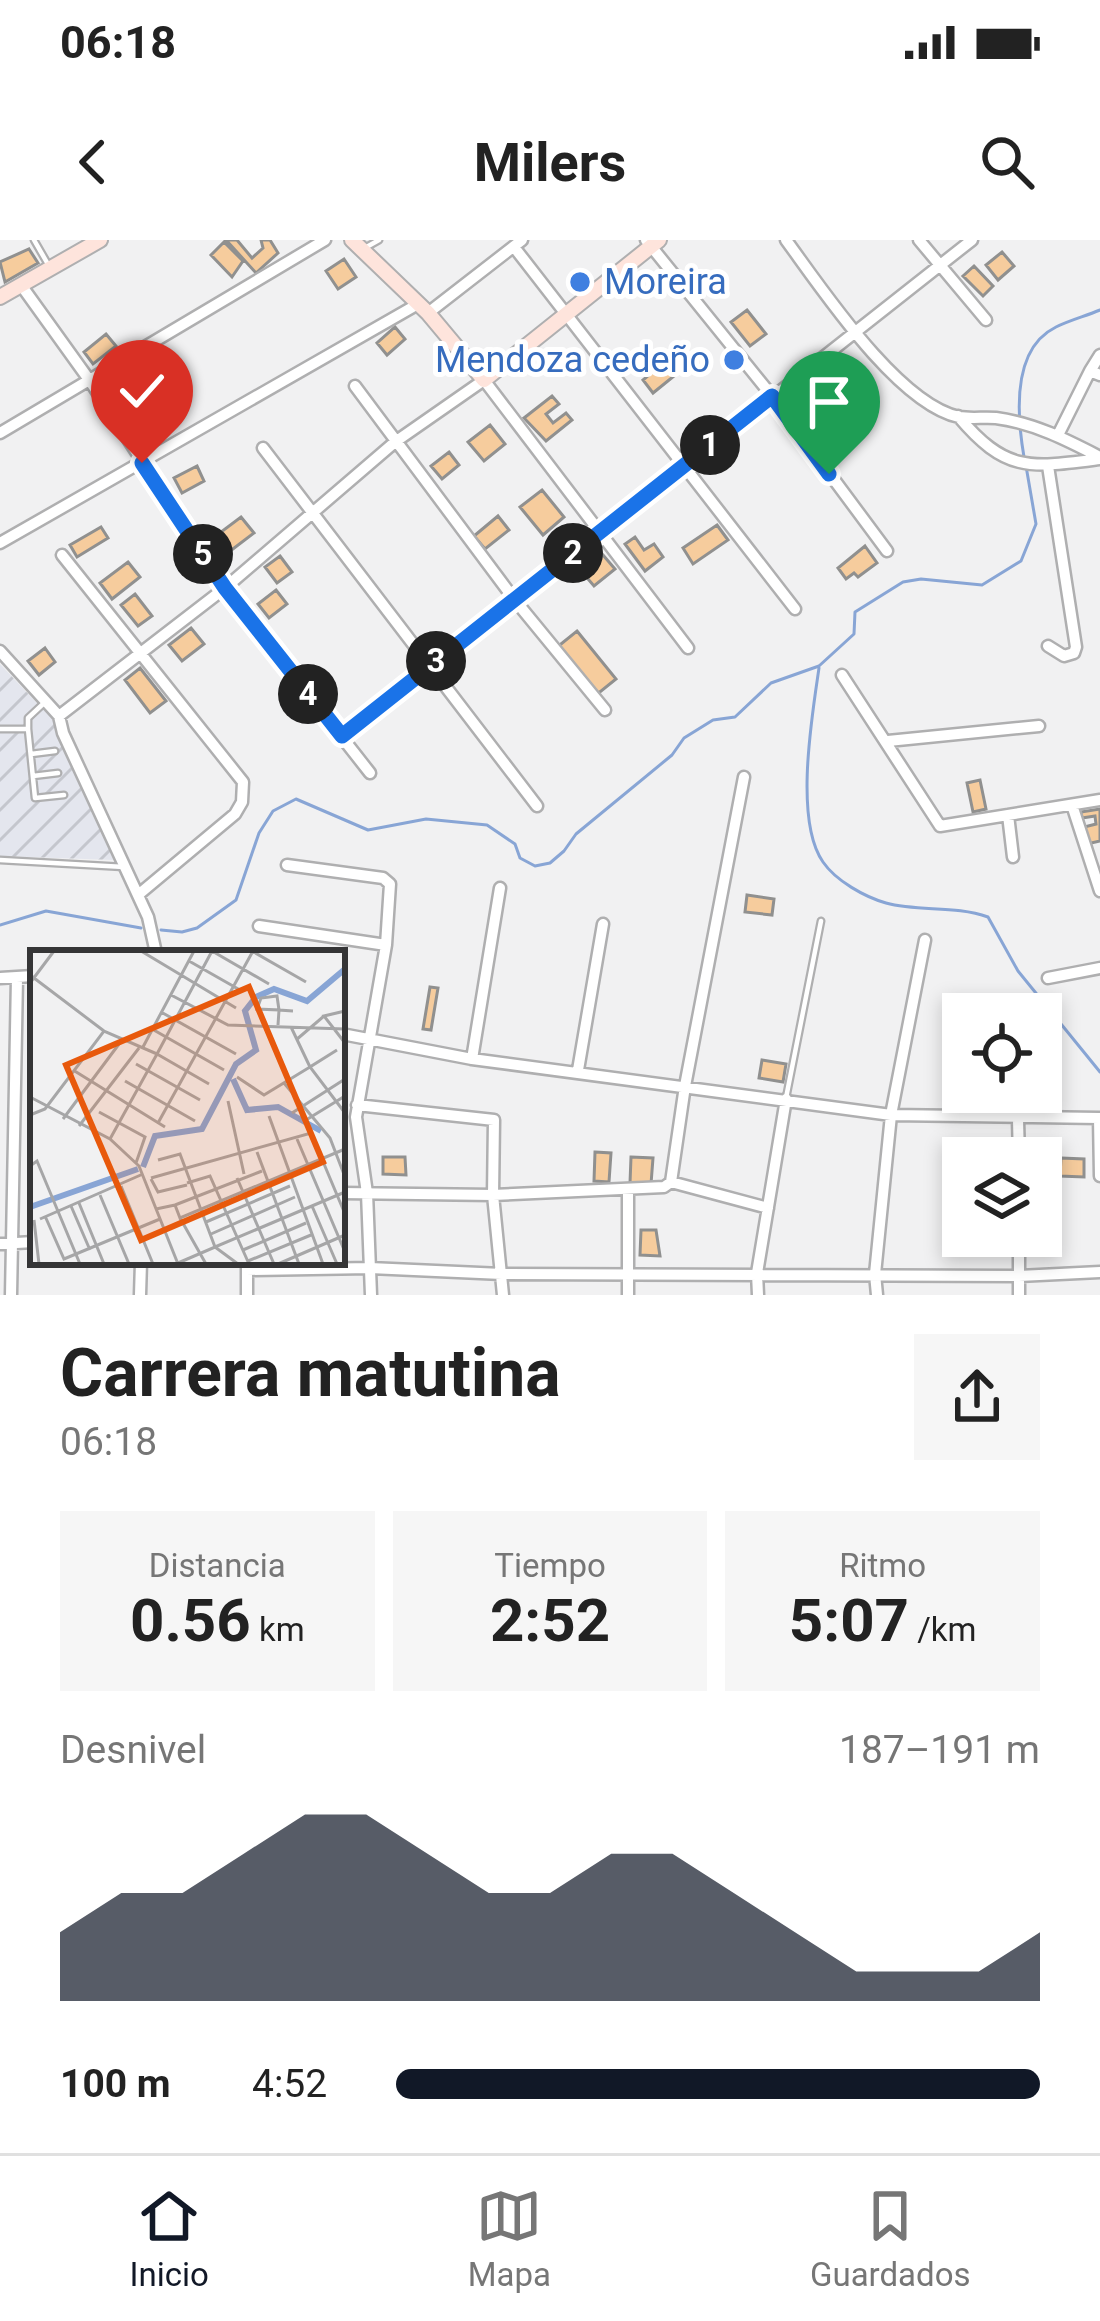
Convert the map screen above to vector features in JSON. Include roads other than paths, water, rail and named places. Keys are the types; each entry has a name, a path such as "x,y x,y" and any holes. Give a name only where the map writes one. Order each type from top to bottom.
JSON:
{"main road":[{"path":"2,292 100,240"},
{"path":"357,245 423,309 484,380 652,242"}],"street":[{"path":"0,433 326,240"},
{"path":"786,240 854,332 912,392 958,416 993,453 1032,467 1100,458"},
{"path":"919,240 986,320"},
{"path":"342,736 972,240"},
{"path":"0,543 423,309 519,242 568,314 794,609"},
{"path":"652,242 887,551"},
{"path":"21,285 90,381 225,588 370,773"},
{"path":"1058,435 1095,373 1100,355"},
{"path":"59,716 225,588 395,442 484,380 688,648"},
{"path":"355,386 514,599 604,710"},
{"path":"958,416 1036,427 1100,458"},
{"path":"263,448 537,806"},
{"path":"1048,466 1076,647 1064,656 1048,646"},
{"path":"62,555 235,767 244,792 235,814 138,895"},
{"path":"0,651 59,716 148,917 155,950"},
{"path":"842,675 940,826 1100,800"},
{"path":"888,741 1039,726"},
{"path":"345,1193 493,1195 664,1187 670,1182 744,777"},
{"path":"1072,805 1100,891"},
{"path":"1008,815 1013,857"},
{"path":"287,865 383,878 391,884 386,945 352,1112 367,1193 371,1295"},
{"path":"472,1059 500,888"},
{"path":"578,1070 603,924"},
{"path":"259,926 386,945"},
{"path":"877,1295 875,1274 891,1115 925,940"},
{"path":"1048,978 1100,968"},
{"path":"0,978 30,976"},
{"path":"11,1295 6,1244 16,978"},
{"path":"345,1034 472,1059 891,1115 1100,1118 1100,1176"},
{"path":"758,1295 757,1273 786,1099"},
{"path":"352,1112 494,1120 493,1195 503,1295"},
{"path":"1018,1120 1018,1137"},
{"path":"670,1182 768,1208"},
{"path":"628,1189 628,1295"},
{"path":"1019,1257 1019,1295"},
{"path":"140,1295 141,1265"},
{"path":"247,1295 247,1266 502,1274 1019,1276 1100,1272"}],"lane":[{"path":"34,240 51,269"},
{"path":"357,245 379,240"},
{"path":"46,702 28,718 35,797 64,795"},
{"path":"0,729 28,729"},
{"path":"31,754 55,751"},
{"path":"33,776 58,773"},
{"path":"0,860 124,867"},
{"path":"786,1099 821,921"}],"waterway":[{"path":"1024,457 1020,385 1031,351 1056,327 1100,310"},
{"path":"161,930 197,928 236,900 259,833 273,811 296,799 368,830 426,819 487,825 515,844 520,858 535,866 550,863 576,834 672,755 684,738 713,720 735,717 771,683 819,666 854,634 855,612 903,582 921,579 982,585 1021,561 1036,524 1026,466"},
{"path":"819,668 807,795 814,844 823,862 843,882 878,900 988,917 1018,971 1100,1072"},
{"path":"0,925 46,911 141,928"}],"place":[{"name":"Moreira","path":"580,282"},
{"name":"Mendoza cedeño","path":"734,360"}]}
